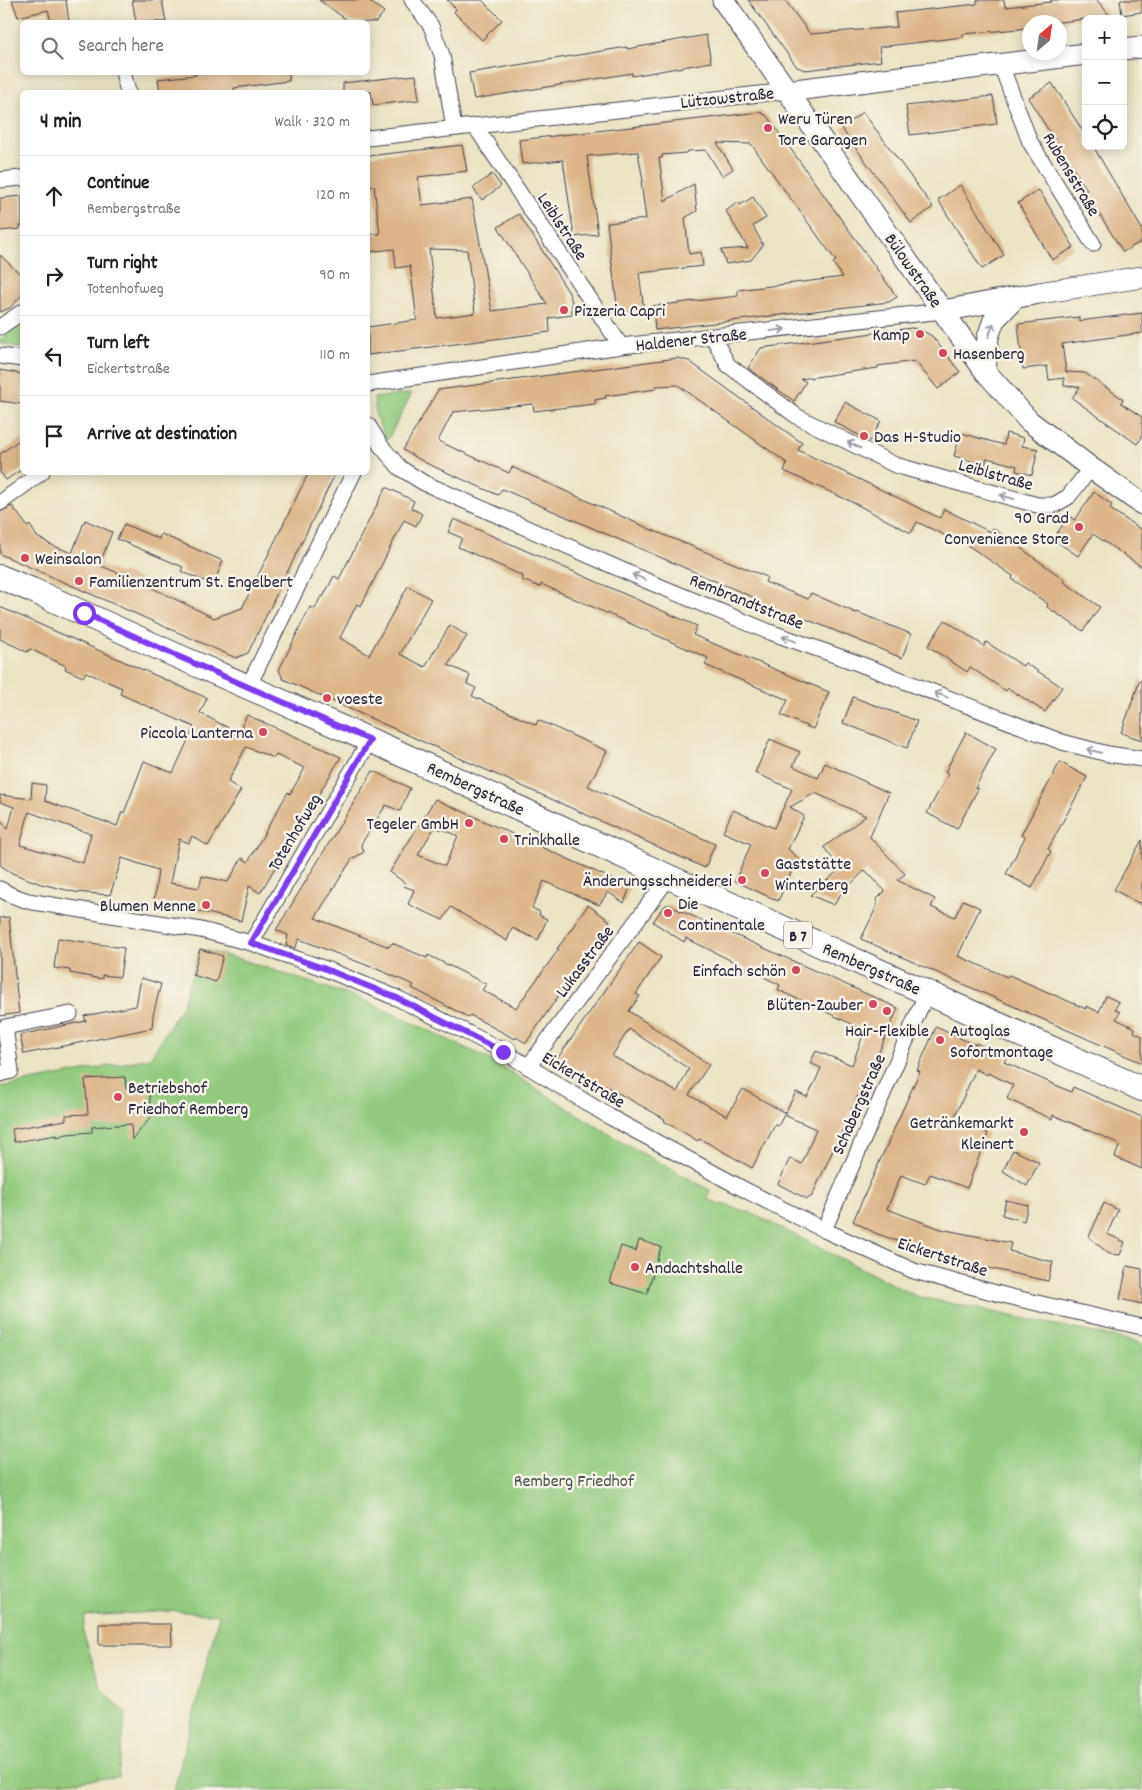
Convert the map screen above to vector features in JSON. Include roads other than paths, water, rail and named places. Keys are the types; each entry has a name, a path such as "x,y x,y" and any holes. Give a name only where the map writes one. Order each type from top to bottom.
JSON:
{"main road":[{"name":"Bülowstraße","path":"723,0 985,370 1030,421 1142,504"},
{"path":"1127,49 1142,47"},
{"name":"Lützowstraße","path":"787,90 1082,55"},
{"name":"Haldener Straße","path":"943,311 1142,277"},
{"path":"985,370 988,337 994,320 1016,298"},
{"name":"Rembergstraße","path":"0,577 370,740 1142,1089"}],"street":[{"path":"412,0 430,26 442,55 454,128"},
{"name":"Rubensstraße","path":"1001,65 1030,142 1093,244"},
{"path":"124,75 128,90"},
{"name":"Lützowstraße","path":"370,138 787,90"},
{"name":"Leiblstraße","path":"475,126 621,346"},
{"path":"0,180 20,178"},
{"name":"Haldener Straße","path":"370,384 621,346 943,311"},
{"path":"0,327 20,313"},
{"name":"Leiblstraße","path":"713,337 728,365 798,417 895,465 1037,505 1054,505 1068,497 1091,468"},
{"path":"0,356 20,359"},
{"name":"Rembrandtstraße","path":"370,427 381,446 400,468 424,483 647,580 767,631 860,664 1062,742 1108,754 1142,759"},
{"path":"0,503 38,475"},
{"path":"248,687 353,475"},
{"name":"Totenhofweg","path":"251,943 370,740"},
{"name":"Lukasstraße","path":"528,1068 670,877"},
{"name":"Eickertstraße","path":"0,889 28,901 201,930 251,943 323,968 397,998 472,1035 619,1122 824,1230 914,1271 1011,1297 1142,1327"},
{"name":"Schabergstraße","path":"824,1230 927,992"},
{"path":"0,1074 11,1071 2,1028 70,1014"}],"place":[{"name":"Weru Türen Tore Garagen","path":"768,128"},
{"name":"Pizzeria Capri","path":"564,310"},
{"name":"Kamp","path":"920,334"},
{"name":"Hasenberg","path":"943,353"},
{"name":"Das H-Studio","path":"864,436"},
{"name":"90 Grad Convenience Store","path":"1079,527"},
{"name":"Weinsalon","path":"25,558"},
{"name":"Familienzentrum St. Engelbert","path":"79,581"},
{"name":"voeste","path":"327,698"},
{"name":"Piccola Lanterna","path":"263,732"},
{"name":"Tegeler GmbH","path":"469,823"},
{"name":"Trinkhalle","path":"504,839"},
{"name":"Gaststätte Winterberg","path":"765,873"},
{"name":"Änderungsschneiderei","path":"742,880"},
{"name":"Blumen Menne","path":"206,905"},
{"name":"Die Continentale","path":"668,913"},
{"name":"Einfach schön","path":"796,970"},
{"name":"Blüten-Zauber","path":"873,1004"},
{"name":"Hair-Flexible","path":"887,1011"},
{"name":"Autoglas Sofortmontage","path":"940,1040"},
{"name":"Betriebshof Friedhof Remberg","path":"118,1097"},
{"name":"Getränkemarkt Kleinert","path":"1024,1132"},
{"name":"Andachtshalle","path":"635,1267"}],"park label":[{"name":"Remberg Friedhof","path":"574,1480"}]}
